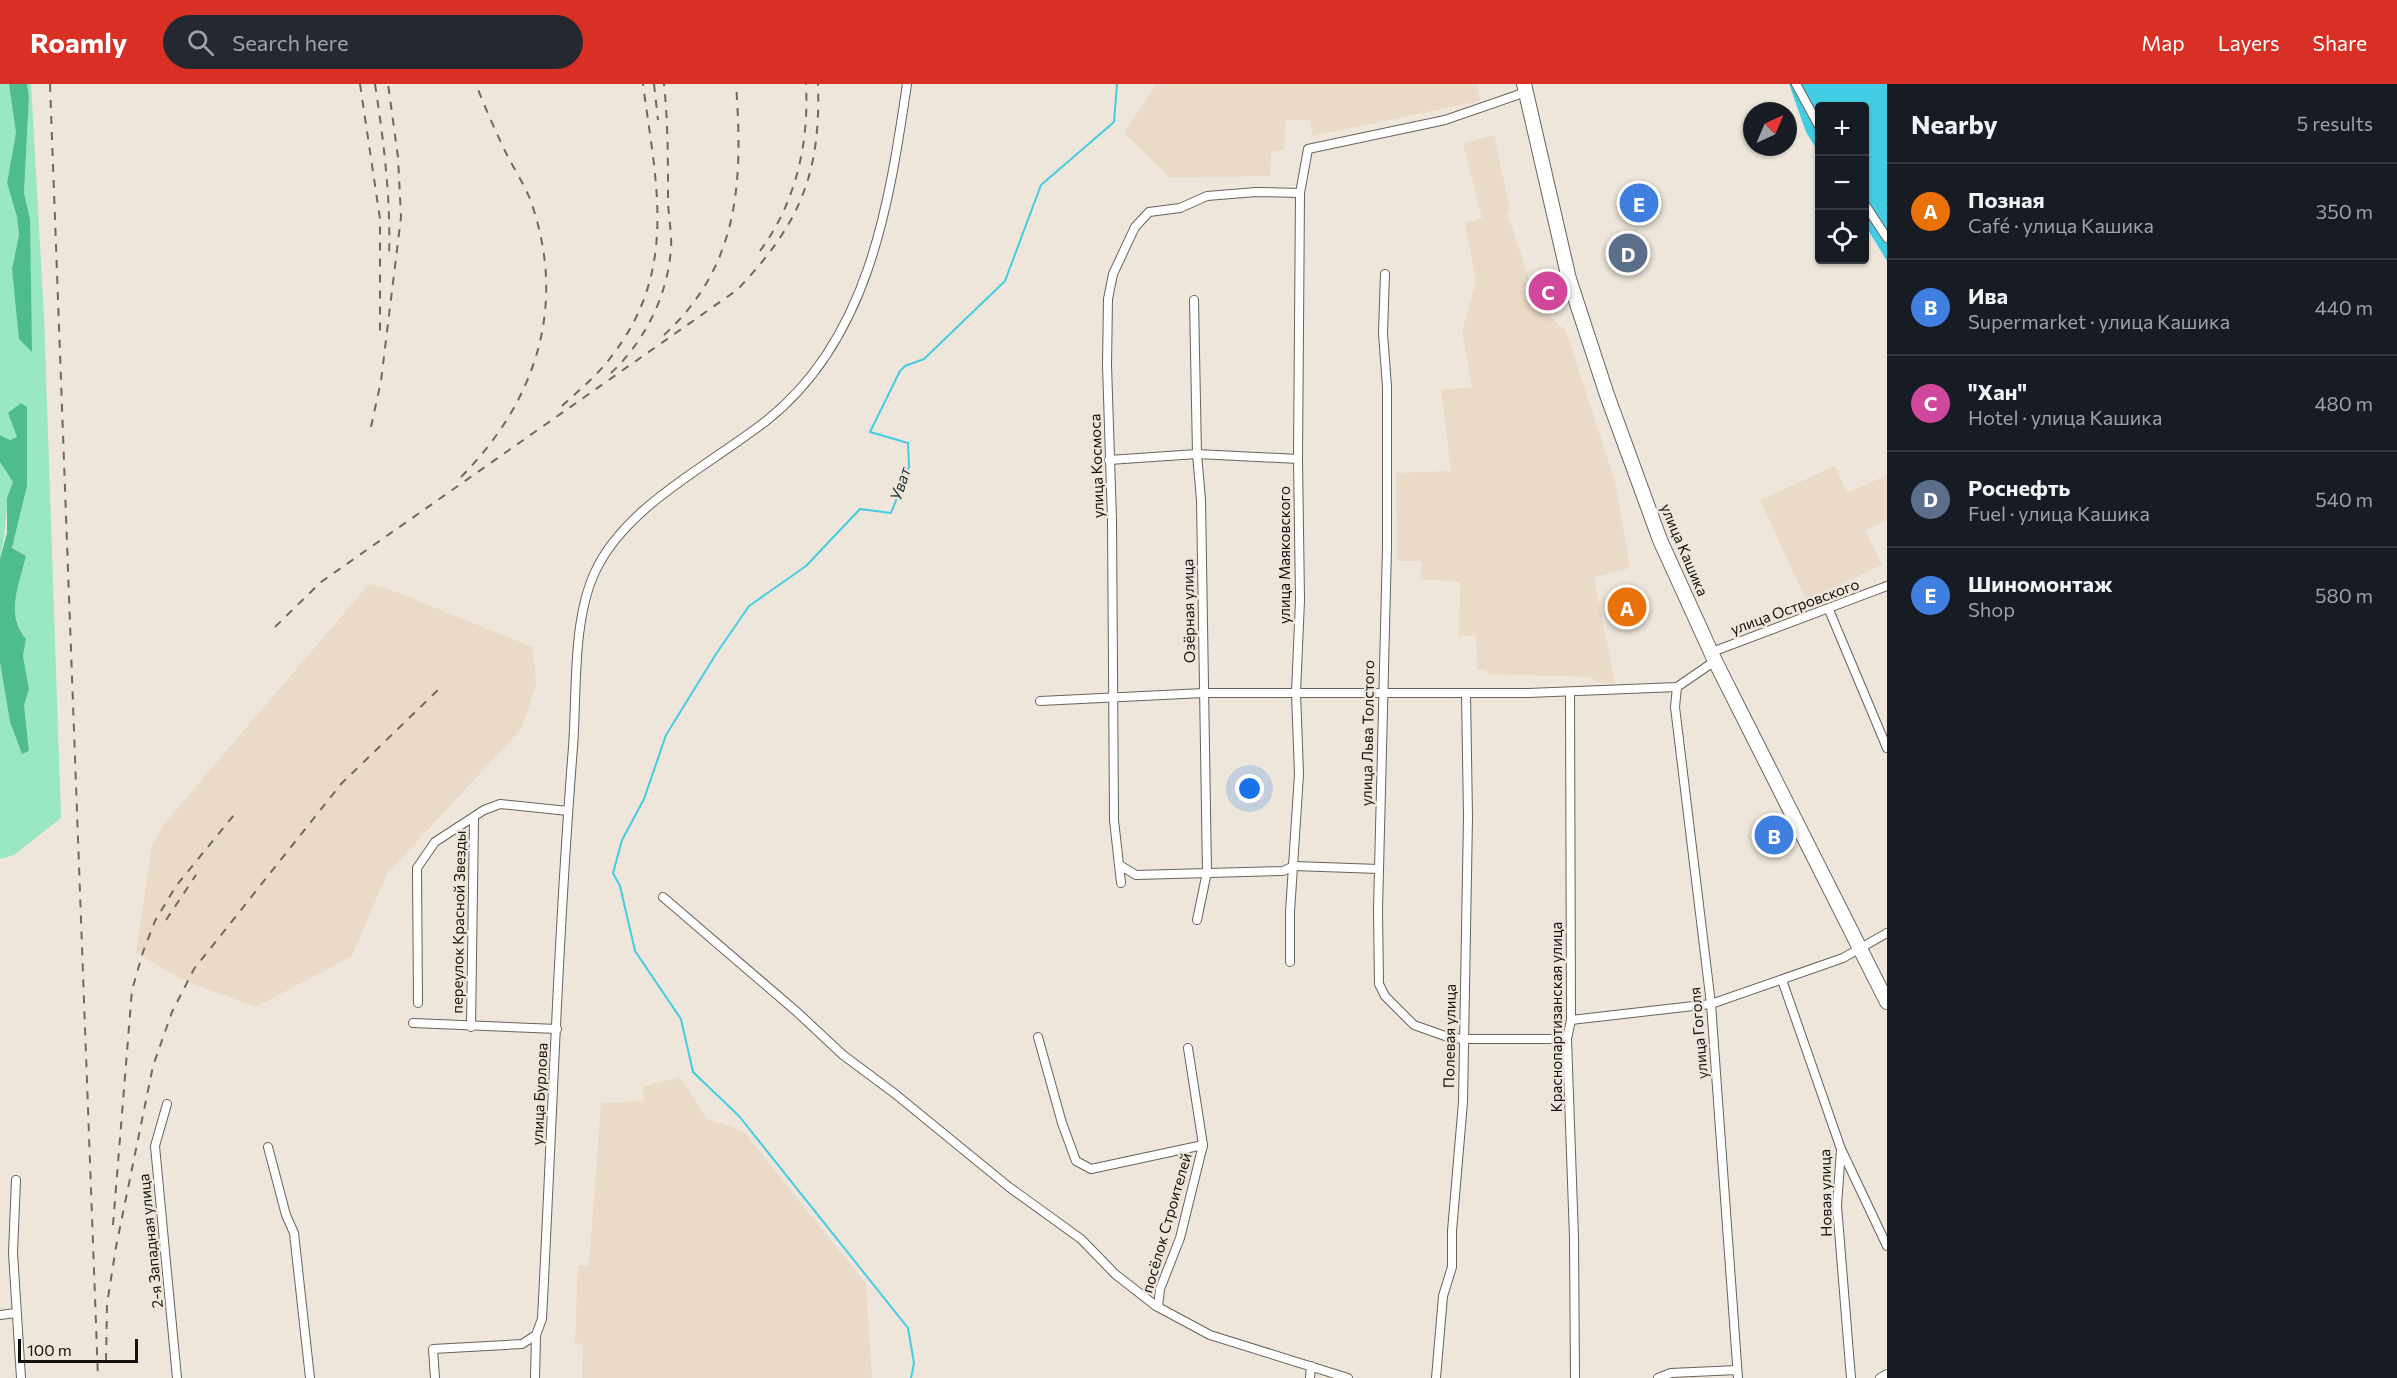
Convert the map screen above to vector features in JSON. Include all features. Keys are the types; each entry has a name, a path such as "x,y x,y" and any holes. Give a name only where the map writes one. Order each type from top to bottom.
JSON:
{"highway":[{"name":"улица Кашика","path":"1525,88 1563,256 1593,353 1660,540 1713,656 1859,951 1887,1002"}],"street":[{"name":"улица Бурлова","path":"535,1378 536,1335 542,1319 568,811 580,640 593,576 605,550 627,524 769,419 798,391 826,357 845,325 862,288 895,164 907,84"},
{"path":"1796,84 1815,119"},
{"name":"улица Маяковского","path":"1290,962 1299,774 1296,693 1300,600 1298,459 1300,193 1308,149 1445,120 1525,88"},
{"name":"улица Космоса","path":"1121,883 1121,866 1114,820 1115,697 1109,460 1108,299 1113,274 1135,227 1149,212 1180,208 1207,196 1256,192 1300,193"},
{"path":"1869,210 1887,238"},
{"name":"улица Льва Толстого","path":"1385,273 1383,333 1387,387 1387,548 1382,692 1379,984 1414,1025 1445,1036 1462,1039 1567,1039"},
{"name":"Озёрная улица","path":"1194,300 1197,454 1201,500 1207,872 1197,920"},
{"path":"1109,460 1197,454 1298,459"},
{"name":"улица Островского","path":"1677,687 1713,656 1887,586"},
{"path":"1829,610 1887,748"},
{"path":"1040,701 1204,693 1570,692 1677,687"},
{"name":"улица Гоголя","path":"1677,687 1675,707 1711,1004 1737,1374"},
{"name":"Краснопартизанская улица","path":"1570,692 1571,1020 1567,1039 1574,1238 1575,1378"},
{"name":"Полевая улица","path":"1436,1378 1443,1296 1452,1267 1452,1231 1463,1102 1462,1039 1468,817 1466,693"},
{"path":"418,1003 417,868 435,842 500,804 568,811"},
{"name":"переулок Красной Звезды","path":"471,1027 474,818"},
{"path":"1121,866 1136,875 1283,871 1294,866 1379,869"},
{"path":"663,897 797,1012 843,1055 894,1093 1041,1212 1081,1239 1115,1274 1158,1307 1210,1335 1348,1378"},
{"path":"1571,1020 1711,1004 1859,951 1887,933"},
{"name":"Новая улица","path":"1782,980 1841,1149 1837,1206 1851,1378"},
{"path":"413,1023 557,1029"},
{"name":"посёлок Строителей","path":"1038,1037 1062,1123 1076,1161 1091,1169 1203,1145"},
{"name":"посёлок Строителей","path":"1158,1307 1160,1289 1180,1238 1203,1145 1188,1048"},
{"name":"2-я Западная улица","path":"167,1104 155,1146 177,1378"},
{"path":"268,1147 286,1215 294,1233 310,1378"},
{"path":"1841,1149 1887,1246"},
{"path":"16,1180 13,1253 21,1378"},
{"path":"0,1315 16,1313"},
{"path":"435,1378 433,1348 522,1344 536,1335"},
{"path":"1310,1378 1311,1366"},
{"path":"1658,1378 1671,1372 1737,1374"},
{"path":"1880,1378 1887,1374"}],"shaded area":[{"path":"1156,84 1477,84 1480,101 1312,136 1311,120 1286,120 1284,150 1271,152 1270,176 1170,178 1124,133"},
{"path":"1494,135 1510,209 1507,212 1538,306 1566,331 1615,481 1630,568 1594,577 1615,683 1597,682 1590,677 1487,674 1486,670 1477,670 1476,635 1459,636 1460,582 1421,579 1421,561 1397,561 1396,473 1451,471 1441,390 1472,387 1462,331 1476,282 1465,223 1482,218 1463,143"},
{"path":"1835,466 1847,493 1887,475 1887,520 1865,531 1882,565 1806,600 1760,500"},
{"path":"369,584 386,588 533,647 536,685 522,728 387,874 352,956 256,1007 181,979 136,953 152,846 164,824"},
{"path":"680,1077 707,1119 743,1131 866,1284 872,1378 582,1378 583,1344 575,1343 578,1265 589,1266 601,1103 644,1101 643,1087"}],"green space":[{"path":"0,84 9,84 16,133 7,183 17,217 19,235 12,269 30,219 24,193 29,96 27,84 31,84 44,316 61,818 14,855 0,859 0,662 10,722 22,754 29,750 24,705 29,689 23,656 26,639 16,620 15,610 17,589 26,556 12,549 27,486 18,437 10,440 0,435"},
{"path":"9,84 27,84 29,96 24,193 30,219 32,352 19,339 12,269 19,235 17,217 7,183 16,133"},
{"path":"21,403 27,407 27,486 12,548 26,556 15,599 16,620 26,639 23,656 29,689 24,705 29,751 22,754 10,722 0,662 0,559 7,533 7,498 13,482 0,462 0,435 10,440 17,437 8,413"},
{"path":"0,462 13,482 8,500 0,559"}],"water":[{"path":"1789,84 1887,84 1887,261 1869,232 1869,102 1815,102 1815,147 1806,132"}],"waterway":[{"name":"Уват","path":"911,1378 914,1363 908,1328 739,1116 693,1072 681,1019 635,951 620,886 613,873 622,840 644,799 666,735 749,606 806,566 860,509 891,513 909,467 908,443 870,432 900,371 905,366 924,359 1005,281 1041,185 1114,122 1117,84"}],"railway":[{"path":"50,84 98,1378"},
{"path":"360,84 380,219 380,333"},
{"path":"375,84 386,172 389,259"},
{"path":"371,427 381,381 401,217 398,157 388,84"},
{"path":"461,477 487,447 509,416 526,383 538,348 545,313 546,276 541,238 530,199 503,146 476,84"},
{"path":"562,406 606,364 632,324 647,292 654,259 657,191 643,84"},
{"path":"654,84 658,120"},
{"path":"611,373 634,347 653,316 669,266 671,242 664,84"},
{"path":"664,335 689,308 708,280 722,250 731,220 738,154 736,84"},
{"path":"760,251 783,213 798,172 805,129 806,84"},
{"path":"275,627 321,582 737,290 776,243 802,197 815,145 818,84"},
{"path":"106,1361 107,1304 116,1247 153,1066 172,1012 194,969 341,784 440,688"},
{"path":"113,1225 132,990 143,952 155,921 176,886 238,810"},
{"path":"166,920 196,875"}],"place":[{"name":"Шиномонтаж","path":"1639,203"},
{"name":"Роснефть","path":"1628,253"},
{"name":"\"Хан\"","path":"1548,291"},
{"name":"Позная","path":"1627,607"},
{"name":"Ива","path":"1774,835"}]}
